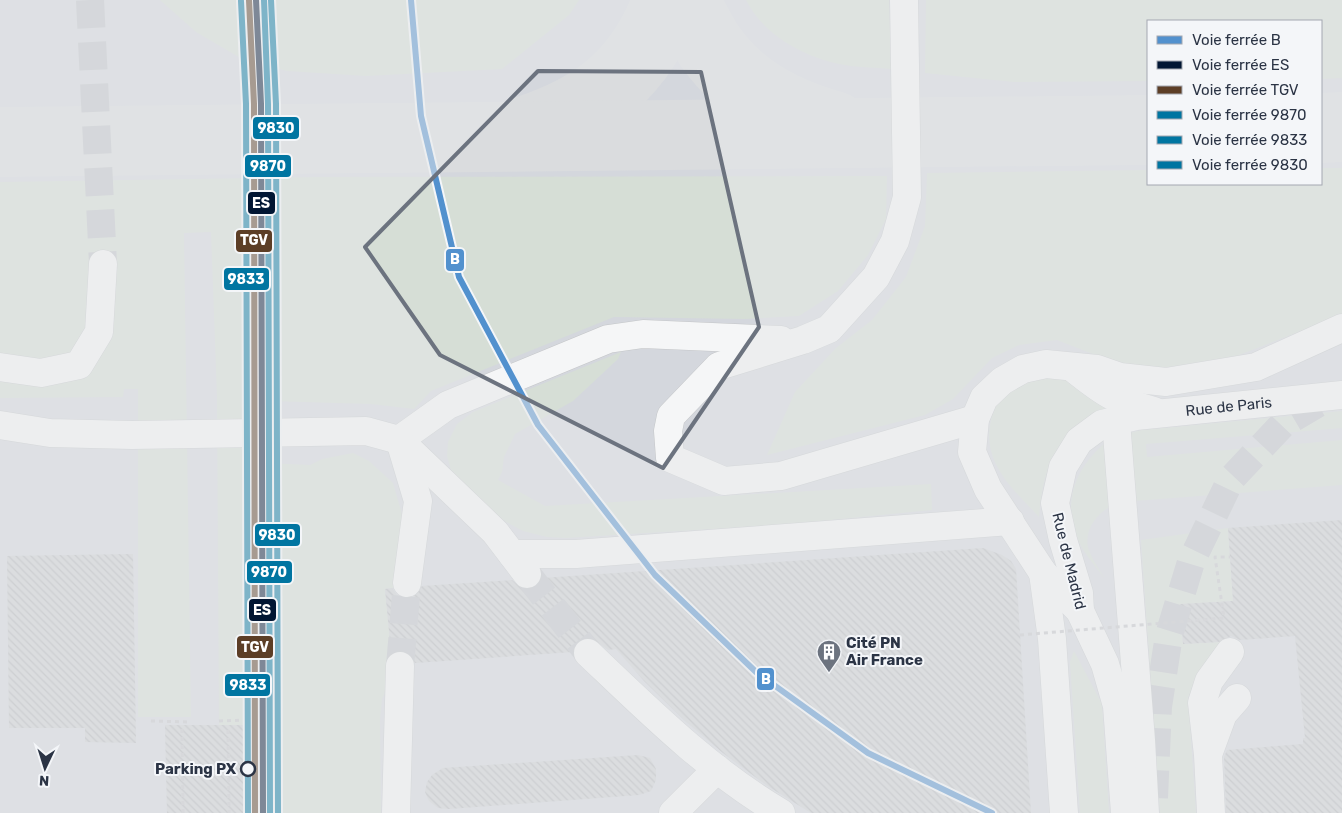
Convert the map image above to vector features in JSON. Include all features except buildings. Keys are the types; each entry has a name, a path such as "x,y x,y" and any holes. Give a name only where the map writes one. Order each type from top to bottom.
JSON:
{"street":[{"path":"904,0 907,180 901,224 895,242 876,277 830,329 803,340 719,366 671,416 668,431 670,458 724,481 781,476 975,419"},
{"path":"0,367 41,373 79,365 99,332 103,264"},
{"path":"1080,610 1043,573 988,489 972,452 975,419 984,398 1002,381 1023,369 1046,364 1097,369 1120,377 1166,382 1256,367 1342,328"},
{"path":"399,440 448,405 608,339 643,334 803,340"},
{"path":"1073,368 1106,395 1127,404 1162,413"},
{"name":"Rue de Paris","path":"1116,421 1162,413 1342,396"},
{"path":"1116,421 1145,813"},
{"name":"Rue de Madrid","path":"1116,421 1102,424 1079,441 1063,466 1055,502 1063,540 1079,593 1080,610 1105,664 1117,706 1125,813"},
{"path":"0,425 50,433 263,434 366,431 399,440 495,532 519,564 576,554 1010,521"},
{"path":"399,440 418,501 407,583"},
{"path":"1043,573 1052,640 1064,813"},
{"path":"1211,813 1208,755 1202,703 1209,681 1230,652"},
{"path":"588,653 674,735 747,793 781,813"},
{"path":"396,813 400,666"},
{"path":"1208,755 1223,714 1237,698"},
{"path":"673,813 717,769"}],"path":[{"path":"1020,635 1224,618 1215,557 1230,557"},
{"path":"219,721 249,720"},
{"path":"151,721 190,722"},
{"path":"182,729 183,813"},
{"path":"228,730 230,813"}],"highlighted area":[{"path":"538,71 701,72 759,327 663,468 440,355 365,247"}],"shaded area":[{"path":"0,0 1342,0 1342,813 0,813"},
{"path":"160,0 579,0 569,15 502,69 366,76 287,71 244,60 196,32"},
{"path":"746,0 889,0 891,69 856,67 830,62 802,51 788,44 764,25"},
{"path":"926,0 1342,0 1342,78 1322,79 1322,20 1147,20 1147,81 1014,82 925,73"},
{"path":"1322,168 1342,168 1342,315 1234,357 1153,372 1108,360 1057,340 1019,345 992,358 953,399 925,415 767,455 795,392 836,348 872,320 906,277 925,226 927,173 1147,170 1147,185 1322,185"},
{"path":"887,176 886,219 868,255 838,291 799,316 745,319 614,317 431,391 414,409 371,404 268,401 266,463 310,465 322,459 353,453 369,461 393,483 406,528 397,552 395,588 385,589 393,664 390,682 382,699 380,719 381,813 246,813 245,726 219,725 217,397 211,232 184,233 191,717 138,717 138,389 124,389 123,397 0,398 0,182 319,177"},
{"path":"621,352 618,359 573,401 515,434 504,457 502,472 498,480 545,506 931,484 932,510 790,524 566,538 547,537 523,531 491,514 452,474 447,456 448,442 457,424 473,412"},
{"path":"1039,376 1076,383 1090,393 1105,409 1088,419 1075,430 1056,453 1049,466 1045,480 1039,517 1001,474 991,449 989,435 993,412 1004,393 1014,386"},
{"path":"1342,411 1342,428 1146,444 1147,457 1342,440 1342,485 1134,501 1126,434 1142,430"},
{"path":"1104,444 1116,504 1104,510 1094,520 1087,540 1091,555 1105,579 1084,551 1077,537 1072,522 1071,508 1077,480 1093,455"},
{"path":"1228,528 1233,601 1180,605 1183,644 1220,642 1188,697 1196,813 1160,813 1141,540"},
{"path":"1074,651 1102,704 1109,813 1080,813 1070,662"}],"taxiway":[{"path":"525,131 574,111 613,84 630,67 644,48 668,0"},
{"path":"687,0 692,14 710,47 739,78 756,91 793,112 834,126"},
{"path":"1322,128 1342,127"},
{"path":"0,142 1147,130"}],"tunnel":[{"path":"90,0 103,264"},
{"path":"1154,798 1158,707 1169,635 1191,562 1231,479 1283,424 1334,394"},
{"path":"527,574 588,653"},
{"path":"400,666 407,583"}],"rail line":[{"name":"TGV","path":"249,0 254,104 255,813"},
{"name":"ES","path":"256,0 261,104 263,813"},
{"name":"9870","path":"264,0 268,104 270,813"},
{"name":"9830","path":"271,0 276,104 278,813"},
{"name":"B","path":"411,0 421,116 459,277 538,425 655,575 756,672 868,753 992,813"},
{"name":"9833","path":"241,1 246,104 248,813"}],"place":[{"name":"Cité PN Air France","path":"829,673"},
{"name":"Parking PX","path":"248,769"}]}
